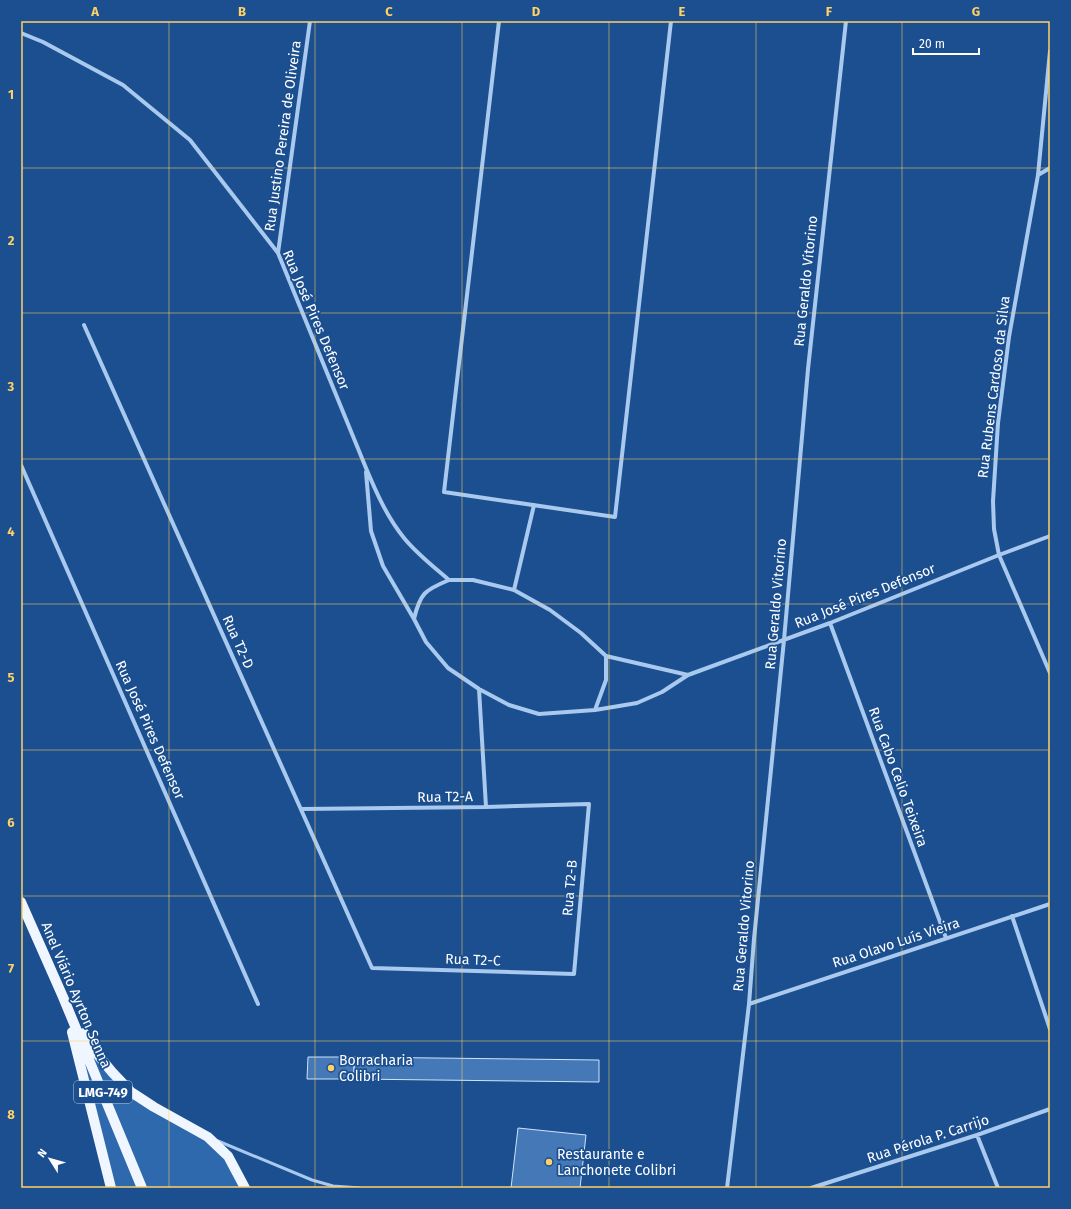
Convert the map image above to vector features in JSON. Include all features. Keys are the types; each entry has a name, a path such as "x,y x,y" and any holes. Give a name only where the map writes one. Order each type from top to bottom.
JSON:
{"main road":[{"name":"Anel Viário Ayrton Senna","path":"21,902 63,997 142,1188"},
{"path":"63,997 93,1049 131,1092 154,1107 208,1137 228,1156 245,1188"},
{"path":"63,997 111,1188"}],"street":[{"name":"Rua Justino Pereira de Oliveira","path":"278,253 310,21"},
{"path":"499,21 444,492 615,517 671,21"},
{"name":"Rua Geraldo Vitorino","path":"727,1188 749,1004 754,932 784,640 808,369 846,21"},
{"name":"Rua José Pires Defensor","path":"21,33 43,42 123,85 190,140 278,253 366,468 390,518 404,538 418,553 449,580"},
{"name":"Rua Rubens Cardoso da Silva","path":"1050,51 1038,175 1008,337 998,424 993,501 994,529 999,554 1050,673"},
{"path":"1038,175 1050,168"},
{"name":"Rua T2-D","path":"84,325 372,968"},
{"name":"Rua José Pires Defensor","path":"21,465 258,1004"},
{"name":"Rua José Pires Defensor","path":"366,468 371,531 383,566 426,642 448,668 479,689 509,705 539,714 595,710 637,703 662,692 688,675 830,623 999,554 1050,536"},
{"path":"514,590 534,505"},
{"path":"414,619 418,602 430,588 449,580 473,580 514,590 550,610 581,633 606,656 688,675"},
{"name":"Rua Cabo Celio Teixeira","path":"830,623 946,938"},
{"path":"595,710 606,680 606,656"},
{"path":"479,689 486,808"},
{"name":"Rua T2-A","path":"301,809 486,808 589,804"},
{"name":"Rua T2-B","path":"574,974 589,804"},
{"name":"Rua Olavo Luís Vieira","path":"749,1004 1050,904"},
{"path":"1012,916 1050,1029"},
{"name":"Rua T2-C","path":"372,968 574,974"},
{"name":"Rua Pérola P. Carrijo","path":"811,1188 977,1135 1050,1109"},
{"path":"977,1135 998,1188"}],"lane":[{"path":"208,1137 312,1180 333,1186 360,1188"}],"shaded area":[{"path":"63,997 93,1049 131,1092 208,1137 245,1188 111,1188"}],"building":[{"name":"Borracharia Colibri","path":"308,1057 354,1057 354,1079 307,1079"},
{"path":"354,1057 599,1060 599,1082 354,1079"},
{"name":"Restaurante e Lanchonete Colibri","path":"518,1128 586,1135 580,1188 511,1188"}],"place":[{"name":"Borracharia Colibri","path":"331,1068"},
{"name":"Restaurante e Lanchonete Colibri","path":"549,1162"}]}
